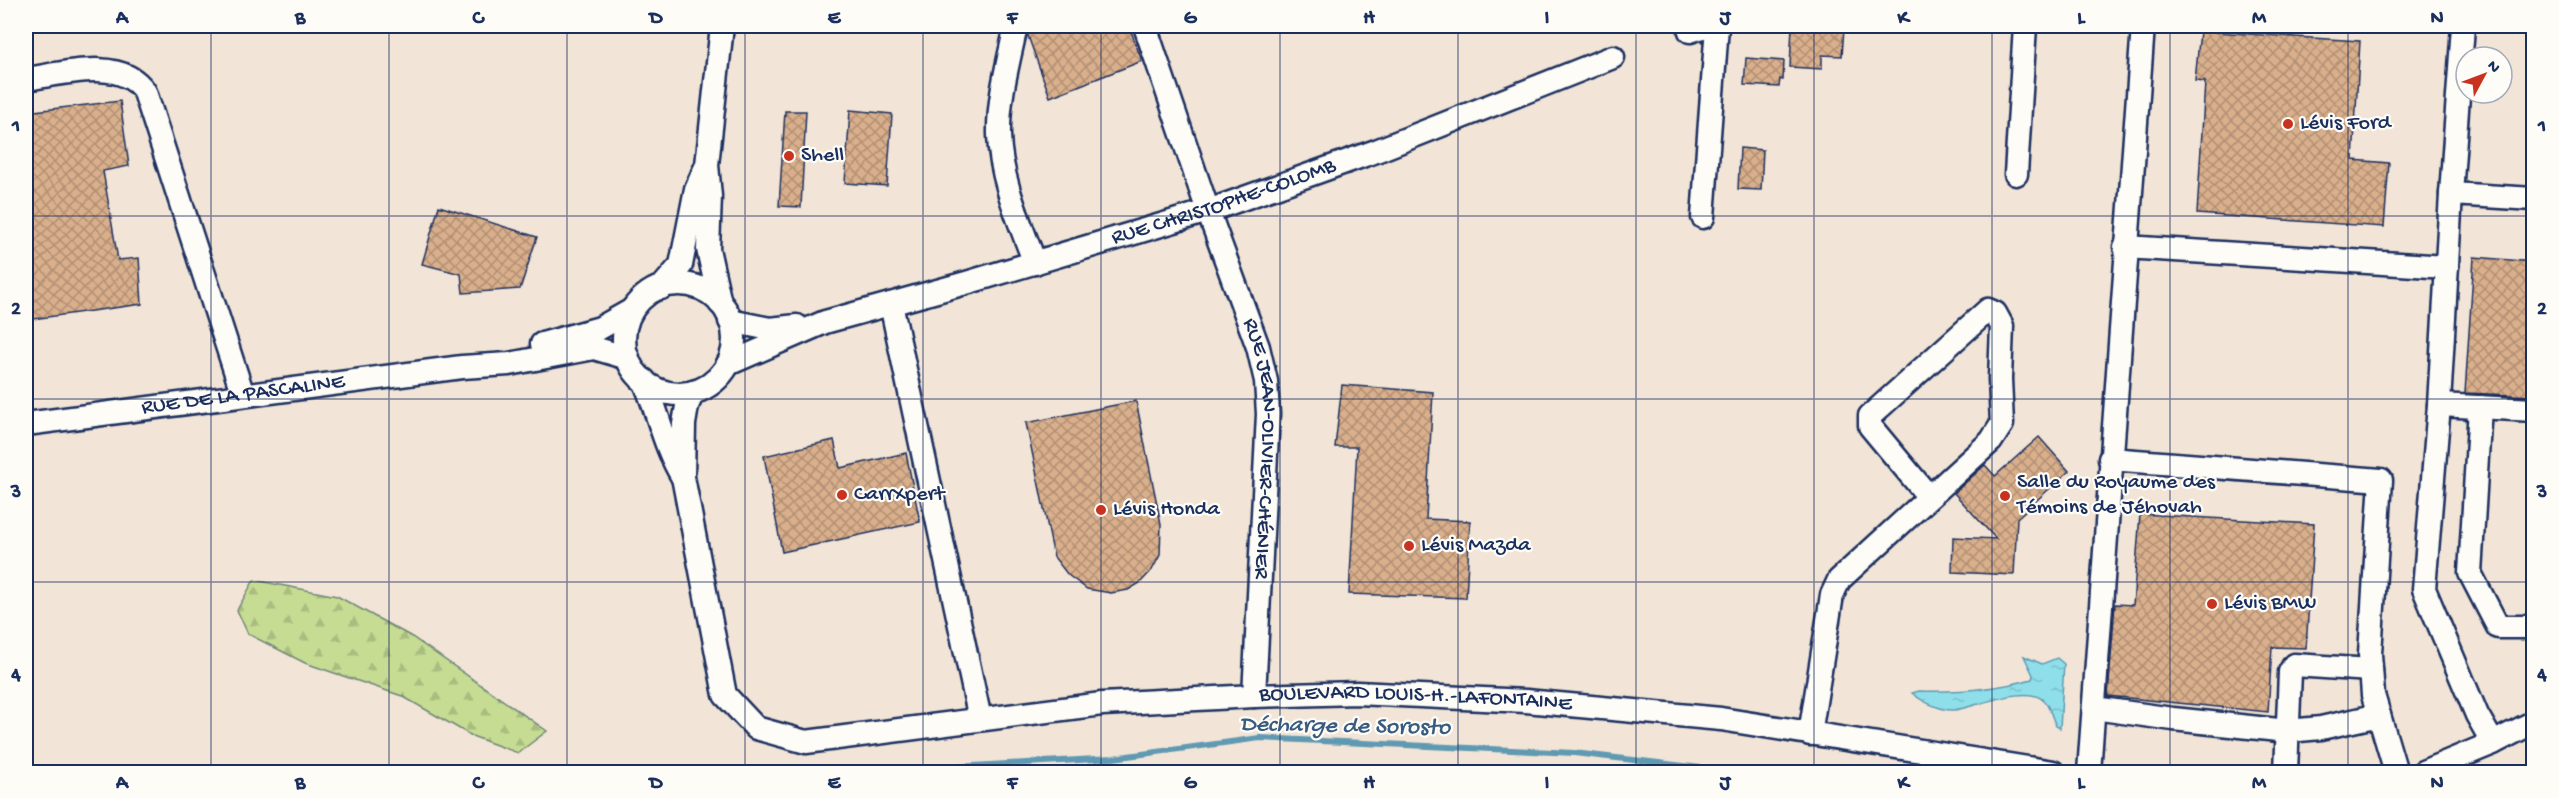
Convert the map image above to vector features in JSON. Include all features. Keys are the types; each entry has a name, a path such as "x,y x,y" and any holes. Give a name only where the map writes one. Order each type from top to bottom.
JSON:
{"street":[{"path":"722,26 707,165 710,196 708,249 734,340 728,364 712,383 693,392 680,394 664,392 644,380 633,369 624,340 632,310 644,296 673,284 692,285 715,297 725,312"},
{"path":"1017,26 1005,80 999,134 1012,198 1035,263"},
{"name":"RUE JEAN-OLIVIER-CHÉNIER","path":"1145,26 1208,211 1258,347 1266,381 1268,414 1254,696"},
{"path":"1702,217 1717,26"},
{"path":"2016,174 2025,26"},
{"path":"2089,772 2142,26"},
{"path":"2463,26 2439,405 2424,589 2477,714 2493,743"},
{"name":"RUE CHRISTOPHE-COLOMB","path":"725,312 770,329 825,322 1035,263 1208,211 1376,151 1613,57"},
{"path":"26,79 96,70 121,73 138,81 145,92 243,395"},
{"path":"661,288 681,265 696,189 707,165"},
{"path":"2451,194 2534,199"},
{"path":"2125,247 2447,267"},
{"path":"891,304 980,719"},
{"name":"RUE DE LA PASCALINE","path":"462,367 600,328 632,310"},
{"path":"1810,734 1832,595 1839,580 1990,441 2002,424 2000,379 2002,326 1995,313 1988,310 1868,420 1870,426 1929,497"},
{"name":"RUE CHRISTOPHE-COLOMB","path":"728,364 825,322"},
{"name":"RUE DE LA PASCALINE","path":"26,424 462,367 510,364 594,348 628,358"},
{"name":"BOULEVARD LOUIS-H.-LAFONTAINE","path":"644,380 655,405 669,455 682,477"},
{"name":"BOULEVARD LOUIS-H.-LAFONTAINE","path":"693,392 687,406 684,424 682,477 725,695 756,728 806,742 1102,704 1357,693 1526,701 1721,719 2054,772"},
{"path":"2439,405 2534,410"},
{"path":"2480,407 2470,573 2498,627 2534,627"},
{"path":"2110,459 2381,480 2370,654 2373,695 2396,772"},
{"path":"2286,772 2289,672 2294,666 2371,670"},
{"path":"2094,708 2173,719 2288,730 2321,728 2379,715"},
{"path":"2423,772 2493,743 2534,722"}],"green space":[{"path":"254,580 337,596 412,637 547,731 518,753 472,736 402,696 305,663 248,634 237,610"}],"water":[{"path":"2024,656 2042,664 2057,658 2064,664 2060,728 2056,726 2046,703 2036,696 2014,695 1949,710 1932,705 1912,693 1990,688 2032,679 2033,675"}],"building":[{"path":"1029,26 1129,26 1142,61 1050,97 1028,36"},
{"path":"1792,26 1844,28 1842,56 1822,55 1822,69 1790,67"},
{"path":"2200,31 2360,41 2353,160 2389,163 2384,227 2197,214 2205,82 2195,81"},
{"path":"1746,58 1784,61 1783,80 1780,79 1779,87 1744,85"},
{"path":"120,101 129,166 103,171 118,260 139,258 142,304 26,320 26,112"},
{"path":"850,110 892,114 887,186 845,183"},
{"path":"785,111 806,111 801,207 779,206"},
{"path":"1740,148 1763,150 1761,190 1738,189"},
{"path":"439,206 537,237 520,289 463,293 461,274 422,264"},
{"path":"2474,257 2534,262 2534,396 2465,393"},
{"path":"1342,385 1433,392 1426,519 1470,521 1466,598 1349,594 1357,447 1335,447"},
{"path":"1136,401 1161,524 1160,555 1152,570 1140,583 1128,590 1111,593 1087,589 1068,575 1054,557 1026,423"},
{"path":"2039,437 2069,471 2017,518 2014,575 1952,572 1953,537 1996,539 1954,493 1985,465 1995,476"},
{"path":"834,440 840,468 906,453 920,522 782,552 764,456"},
{"path":"2140,514 2314,524 2306,648 2272,647 2268,712 2108,696 2115,604 2133,605"}],"waterway":[{"name":"Décharge de Sorosto","path":"919,772 937,768 1113,758 1260,738 1574,753 1735,772"}],"place":[{"name":"Lévis Ford","path":"2288,124"},
{"name":"Shell","path":"789,156"},
{"name":"CarrXpert","path":"842,495"},
{"name":"Salle du Royaume des Témoins de Jéhovah","path":"2005,496"},
{"name":"Lévis Honda","path":"1101,510"},
{"name":"Lévis Mazda","path":"1409,546"},
{"name":"Lévis BMW","path":"2212,604"}]}
